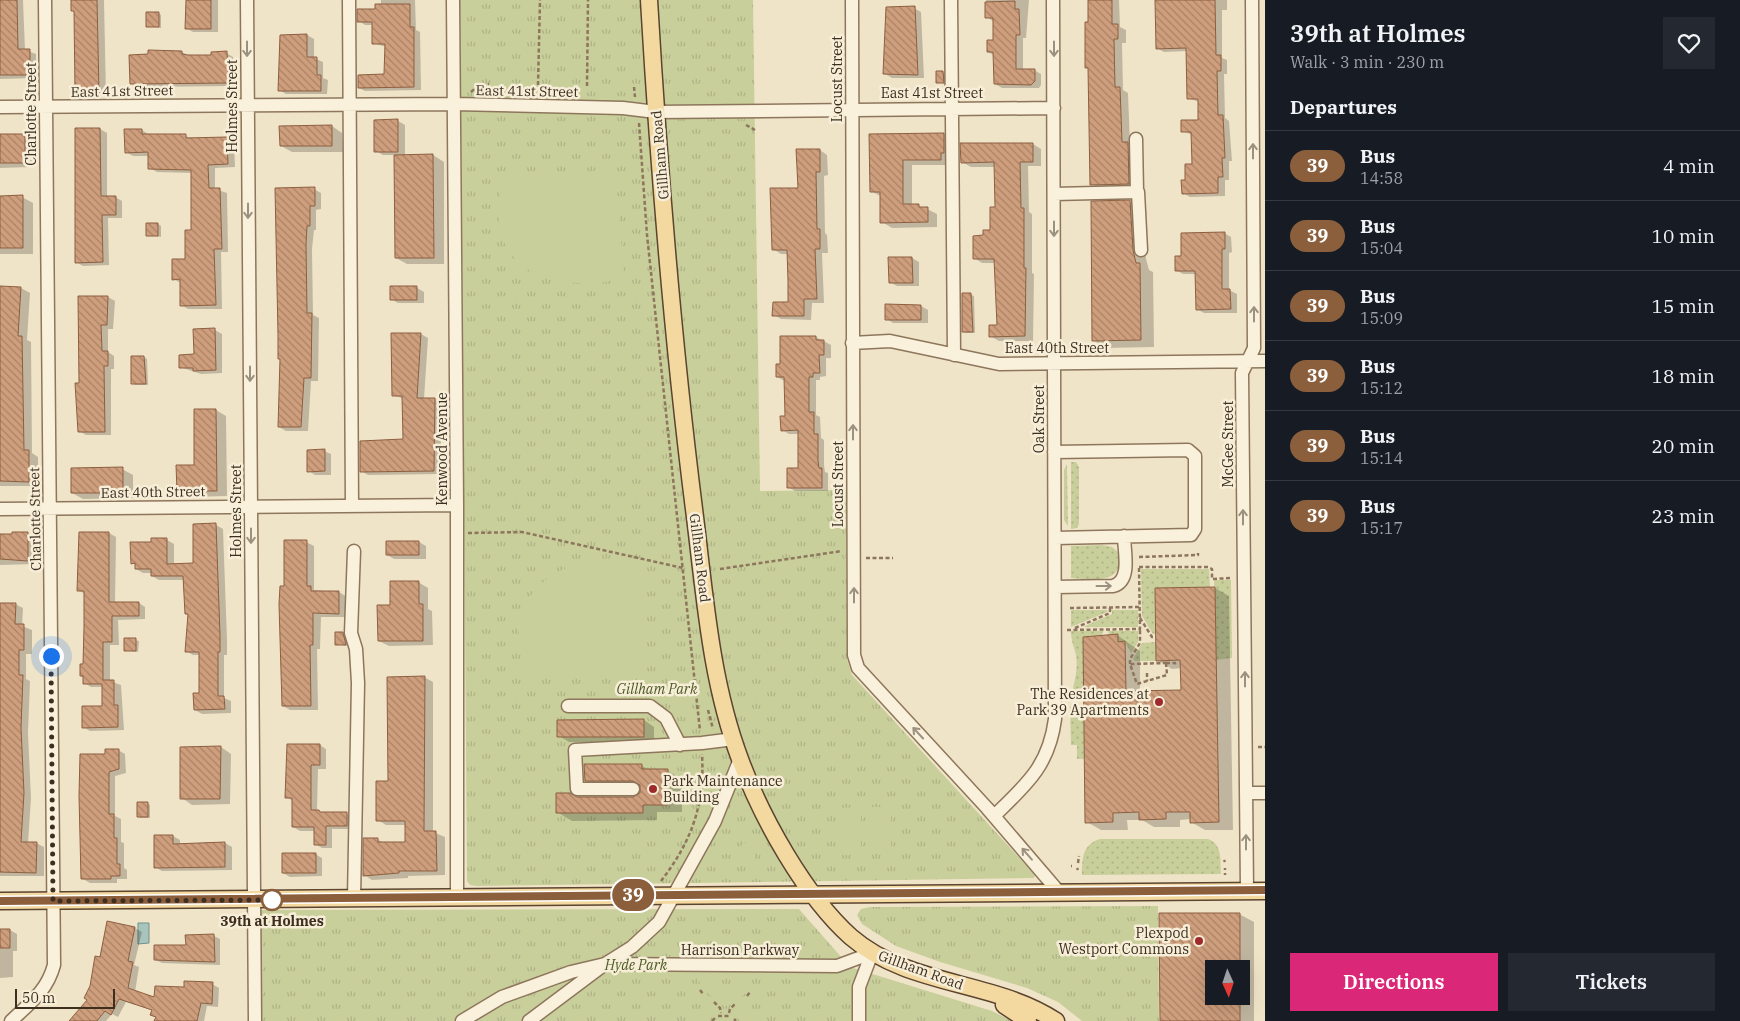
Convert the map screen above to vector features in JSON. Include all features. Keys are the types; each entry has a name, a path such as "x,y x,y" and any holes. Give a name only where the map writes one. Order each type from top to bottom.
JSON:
{"main road":[{"name":"Gillham Road","path":"649,0 656,112 682,416 710,638 721,695 740,759 766,820 815,896 836,922 872,953 896,964 1021,1004 1056,1021"},
{"path":"0,902 675,895 815,896 1058,891 1265,890"},
{"name":"Gillham Road","path":"983,992 1028,1021"}],"street":[{"name":"Charlotte Street","path":"11,1021 42,992 50,979 54,965 46,0"},
{"name":"Holmes Street","path":"247,0 255,1021"},
{"path":"349,0 352,506"},
{"name":"Kenwood Avenue","path":"453,0 457,505 457,898"},
{"name":"Locust Street","path":"852,0 854,654 858,668 994,816 1058,891"},
{"path":"951,0 954,354"},
{"name":"Oak Street","path":"994,816 1035,775 1051,742 1055,719 1053,0"},
{"name":"McGee Street","path":"1247,891 1242,373 1254,348 1252,0"},
{"name":"East 41st Street","path":"0,107 455,104 656,112 853,108 1054,108"},
{"path":"1136,139 1137,192 1140,194 1141,250"},
{"path":"1054,194 1137,192"},
{"name":"East 40th Street","path":"852,343 890,342 999,364 1265,361"},
{"path":"1054,452 1188,450 1195,454 1194,533 1055,538"},
{"name":"East 40th Street","path":"0,509 457,505"},
{"path":"1055,586 1113,586 1119,584 1125,574 1124,536"},
{"path":"354,551 350,633 356,649 358,682 354,899"},
{"path":"568,706 650,706 666,718 680,745"},
{"path":"634,788 577,789 575,750 702,744 734,739"},
{"name":"Harrison Parkway","path":"605,964 632,947 659,922 715,821 740,759"},
{"path":"1246,794 1265,793"},
{"path":"859,1021 859,987 872,953"},
{"name":"Harrison Parkway","path":"462,1021 502,997 571,972 605,964 837,966 872,953"},
{"path":"529,1021 605,964"}],"path":[{"path":"538,85 540,0"},
{"path":"587,86 588,0"},
{"path":"467,95 479,85 489,84"},
{"path":"634,86 640,127 647,235 702,744 703,788 696,820 685,846 660,882"},
{"path":"740,122 755,130"},
{"path":"464,533 522,532 682,567 683,572"},
{"path":"720,569 853,548"},
{"path":"1166,664 1167,675 1138,684 1130,664 1130,659 1140,643 1139,556 1198,553"},
{"path":"866,558 893,558"},
{"path":"1140,567 1206,566 1212,570 1212,579 1233,578"},
{"path":"683,572 690,573"},
{"path":"1070,608 1140,607"},
{"path":"1072,630 1110,613 1110,608"},
{"path":"1140,617 1152,637 1156,637"},
{"path":"1065,630 1149,632"},
{"path":"1130,664 1175,663 1175,666"},
{"path":"1147,673 1147,681"},
{"path":"1258,747 1265,747"},
{"path":"1078,863 1079,856"},
{"path":"700,990 704,995"},
{"path":"747,996 750,992"},
{"path":"712,1021 718,1016 720,1008 714,1002"},
{"path":"718,1016 733,1017 730,1009 736,1003"}],"green space":[{"name":"Gillham Park","path":"460,0 753,0 760,491 846,490 847,659 852,675 1035,875 1034,878 477,886 470,885 467,881"},
{"path":"605,170 616,179 624,274 609,281 580,283 558,281 538,275 523,266 511,254 503,239 499,221 499,201 504,178"},
{"path":"1071,462 1076,462 1079,467 1079,524 1077,528 1071,529"},
{"path":"1067,464 1068,526 1064,520 1064,470"},
{"path":"1102,545 1112,547 1118,552 1118,570 1106,578 1071,578 1071,546"},
{"path":"599,561 646,565 642,669 632,677 528,674 521,651 519,624 528,599 541,585 559,571"},
{"path":"1141,569 1209,569 1210,587 1155,588 1156,634 1153,634 1142,616"},
{"path":"1214,580 1231,580 1232,658 1216,660"},
{"path":"1071,610 1107,610 1107,612 1071,627"},
{"path":"1112,610 1138,610 1138,627 1083,627 1112,614"},
{"path":"1071,631 1103,631 1084,692 1072,692 1077,665"},
{"path":"1108,631 1138,631 1138,642 1131,653 1125,642 1118,642 1118,634 1109,634"},
{"path":"1156,642 1156,661 1135,661 1133,659 1142,643"},
{"path":"1070,706 1084,706 1084,759 1077,759 1077,745 1071,745"},
{"path":"861,807 861,855 839,855 839,808"},
{"path":"868,807 891,807 891,854 869,854"},
{"path":"1100,839 1208,839 1213,841 1218,849 1221,874 1082,875 1083,858 1086,849 1094,841"},
{"path":"744,842 755,856 755,864 736,865 734,863 736,853"},
{"path":"1158,906 1159,1021 1082,1021 1058,1002 1027,988 940,962 896,946 862,924 857,915 861,909 870,907"},
{"name":"Hyde Park","path":"799,909 850,967 992,1011 1012,1021 262,1021 261,910"},
{"path":"698,977 708,977 712,987 716,990 729,992 738,989 745,977 753,977 746,993 724,1007 706,992"},
{"path":"694,984 701,996 716,1008 709,1021 702,1021 708,1012 708,1007 689,991 689,986"},
{"path":"757,985 765,986 765,992 741,1011 748,1021 740,1021 734,1014 734,1008 749,998"}],"water":[{"path":"138,923 149,923 149,943 138,944"}],"building":[{"path":"0,0 17,0 18,49 30,49 30,75 0,75"},
{"path":"71,0 97,0 99,93 75,93 74,11 71,11"},
{"path":"186,0 211,0 211,29 185,29"},
{"path":"1088,0 1112,0 1112,24 1118,24 1118,39 1114,39 1115,87 1120,87 1122,142 1128,142 1129,184 1090,185 1088,68 1085,68 1085,22 1088,22"},
{"path":"1155,0 1215,0 1216,55 1221,55 1221,71 1217,71 1218,115 1223,115 1225,158 1222,158 1223,177 1218,177 1218,193 1182,194 1181,180 1185,180 1185,164 1192,164 1191,132 1181,132 1181,120 1198,120 1198,99 1187,99 1186,48 1156,49"},
{"path":"1015,1 1015,9 1019,9 1020,35 1016,35 1016,69 1035,69 1035,81 1031,85 994,84 993,52 987,52 987,40 993,40 993,18 985,18 985,2"},
{"path":"375,4 410,4 410,27 414,27 414,87 358,88 358,75 384,74 385,44 372,44 372,22 357,22 357,9 375,9"},
{"path":"915,6 918,75 883,74 886,7"},
{"path":"146,12 159,12 159,27 146,27"},
{"path":"307,34 307,57 317,57 317,75 321,75 321,91 278,91 280,35"},
{"path":"148,50 182,51 182,54 188,55 211,55 211,52 227,51 228,83 130,84 129,55 148,54"},
{"path":"936,71 943,71 944,83 936,83"},
{"path":"398,119 398,152 374,152 374,120"},
{"path":"332,125 332,146 280,146 279,126"},
{"path":"75,128 100,128 101,196 116,196 116,215 102,215 103,262 75,263"},
{"path":"124,129 142,129 142,134 186,134 186,138 227,137 228,164 208,165 209,188 220,188 222,249 214,249 216,305 180,306 180,279 172,280 172,259 185,259 185,230 191,230 191,170 148,169 148,152 125,153"},
{"path":"944,133 944,153 941,153 941,160 903,160 903,204 919,204 919,207 928,207 928,222 880,223 880,192 870,192 869,134"},
{"path":"0,134 25,134 25,163 0,163"},
{"path":"960,143 1033,143 1033,162 1020,162 1021,208 1024,208 1024,268 1026,268 1025,336 989,337 989,325 997,325 994,259 973,259 973,236 983,235 983,230 990,230 990,207 995,207 994,162 961,163"},
{"path":"796,149 820,149 820,172 816,172 817,229 820,229 820,249 815,249 817,299 804,299 804,316 772,316 773,302 788,302 788,281 787,250 772,250 770,188 798,188"},
{"path":"433,154 434,258 395,258 394,155"},
{"path":"315,187 315,206 310,206 310,226 307,226 306,244 307,313 312,313 311,378 304,378 301,427 278,427 280,359 278,359 275,188"},
{"path":"23,195 23,248 0,248 0,196"},
{"path":"1130,200 1133,250 1136,263 1140,263 1141,340 1092,341 1091,201"},
{"path":"146,223 158,223 158,236 146,236"},
{"path":"1225,232 1225,249 1222,249 1222,289 1230,289 1231,309 1196,310 1195,271 1175,271 1175,256 1181,256 1181,233"},
{"path":"888,257 912,257 913,283 889,283"},
{"path":"0,286 21,287 18,336 22,336 24,450 29,450 29,482 0,481"},
{"path":"390,286 417,286 417,300 390,300"},
{"path":"962,293 971,293 973,332 962,332"},
{"path":"78,296 108,296 107,325 101,325 102,351 108,351 108,366 104,366 105,432 78,432 75,383 79,383"},
{"path":"885,304 921,305 921,320 885,320"},
{"path":"215,328 216,370 193,371 193,368 179,368 179,355 194,354 193,329"},
{"path":"391,333 421,333 417,398 435,398 434,471 360,472 360,441 403,439 402,396 392,396"},
{"path":"780,336 816,336 816,340 824,340 824,355 819,355 820,373 813,373 813,377 809,377 809,412 814,412 814,434 818,434 818,461 819,468 822,468 822,488 787,488 787,468 798,468 798,430 781,431 780,416 785,416 784,377 776,377 776,364 780,364"},
{"path":"131,356 144,356 146,384 131,384"},
{"path":"194,409 216,409 217,491 177,491 176,465 194,465"},
{"path":"325,449 325,471 307,472 307,450"},
{"path":"123,467 123,493 71,493 71,468"},
{"path":"216,523 220,635 218,696 224,696 225,709 194,710 193,693 199,693 199,652 185,652 188,614 185,614 183,576 151,576 151,569 135,569 135,563 131,564 130,542 151,542 151,538 167,538 167,564 193,563 193,524"},
{"path":"12,532 28,532 28,561 0,559 0,534 12,534"},
{"path":"79,532 109,532 109,602 139,602 139,616 112,616 112,642 103,642 103,680 114,680 114,705 118,705 118,727 82,728 82,706 102,706 102,684 83,684 83,676 80,676 80,664 83,664 84,591 77,591"},
{"path":"284,540 307,540 307,586 311,586 311,591 339,591 339,614 313,613 313,645 310,645 311,706 282,706 279,604 280,586 284,586"},
{"path":"386,541 419,541 419,555 386,555"},
{"path":"390,581 419,581 419,604 423,604 423,641 378,641 377,605 390,605"},
{"name":"The Residences at Park 39 Apartments","path":"1215,587 1219,822 1190,823 1190,812 1166,812 1166,819 1139,820 1139,812 1113,813 1113,822 1085,823 1083,637 1118,634 1118,642 1125,641 1126,691 1181,690 1180,660 1156,661 1155,588"},
{"path":"0,603 16,603 15,624 24,624 24,650 19,650 19,675 23,675 21,728 24,793 21,842 37,842 36,873 0,872"},
{"path":"335,632 343,632 346,645 335,645"},
{"path":"124,638 136,638 136,651 124,651"},
{"path":"425,676 424,831 436,831 437,871 399,871 399,873 363,876 363,838 378,838 378,842 405,842 405,821 376,821 376,781 388,781 387,677"},
{"path":"644,719 644,737 557,737 557,720"},
{"path":"287,744 320,744 320,765 311,765 311,810 347,812 347,826 326,826 326,845 314,845 314,827 292,827 292,798 285,798"},
{"path":"221,746 220,799 180,799 180,747"},
{"path":"105,749 119,749 119,769 109,772 109,814 114,814 114,838 117,838 117,864 120,864 120,876 111,876 111,879 81,879 80,754 105,754"},
{"name":"Park Maintenance Building","path":"584,764 642,764 642,769 668,769 668,805 643,805 643,813 556,813 556,793 570,793 577,797 633,797 640,793 640,785 633,781 585,781"},
{"path":"137,802 148,802 148,817 137,817"},
{"path":"154,835 173,835 173,844 225,842 225,867 154,868"},
{"path":"282,853 316,853 316,873 282,873"},
{"name":"Plexpod Westport Commons","path":"1159,913 1240,913 1240,960 1205,960 1205,1005 1240,1005 1240,1021 1160,1021"},
{"path":"107,921 135,927 128,961 133,962 128,988 154,997 155,986 184,987 184,981 213,982 212,1004 201,1003 197,1021 154,1021 156,1017 150,1015 152,1010 119,999 111,1015 105,1011 97,1021 69,1021 87,1000 84,998 90,986 95,956 100,957"},
{"path":"0,929 10,929 10,948 0,948"},
{"path":"214,934 215,962 154,960 154,945 186,945 185,935"}],"bus line":[{"name":"39","path":"0,901 675,895 777,896 1058,891 1265,890"}],"place":[{"name":"The Residences at Park 39 Apartments","path":"1159,702"},
{"name":"Park Maintenance Building","path":"653,789"},
{"name":"39th at Holmes","path":"272,900"},
{"name":"Plexpod Westport Commons","path":"1199,941"}],"route":[{"path":"51,656 53,901 272,900"}]}
